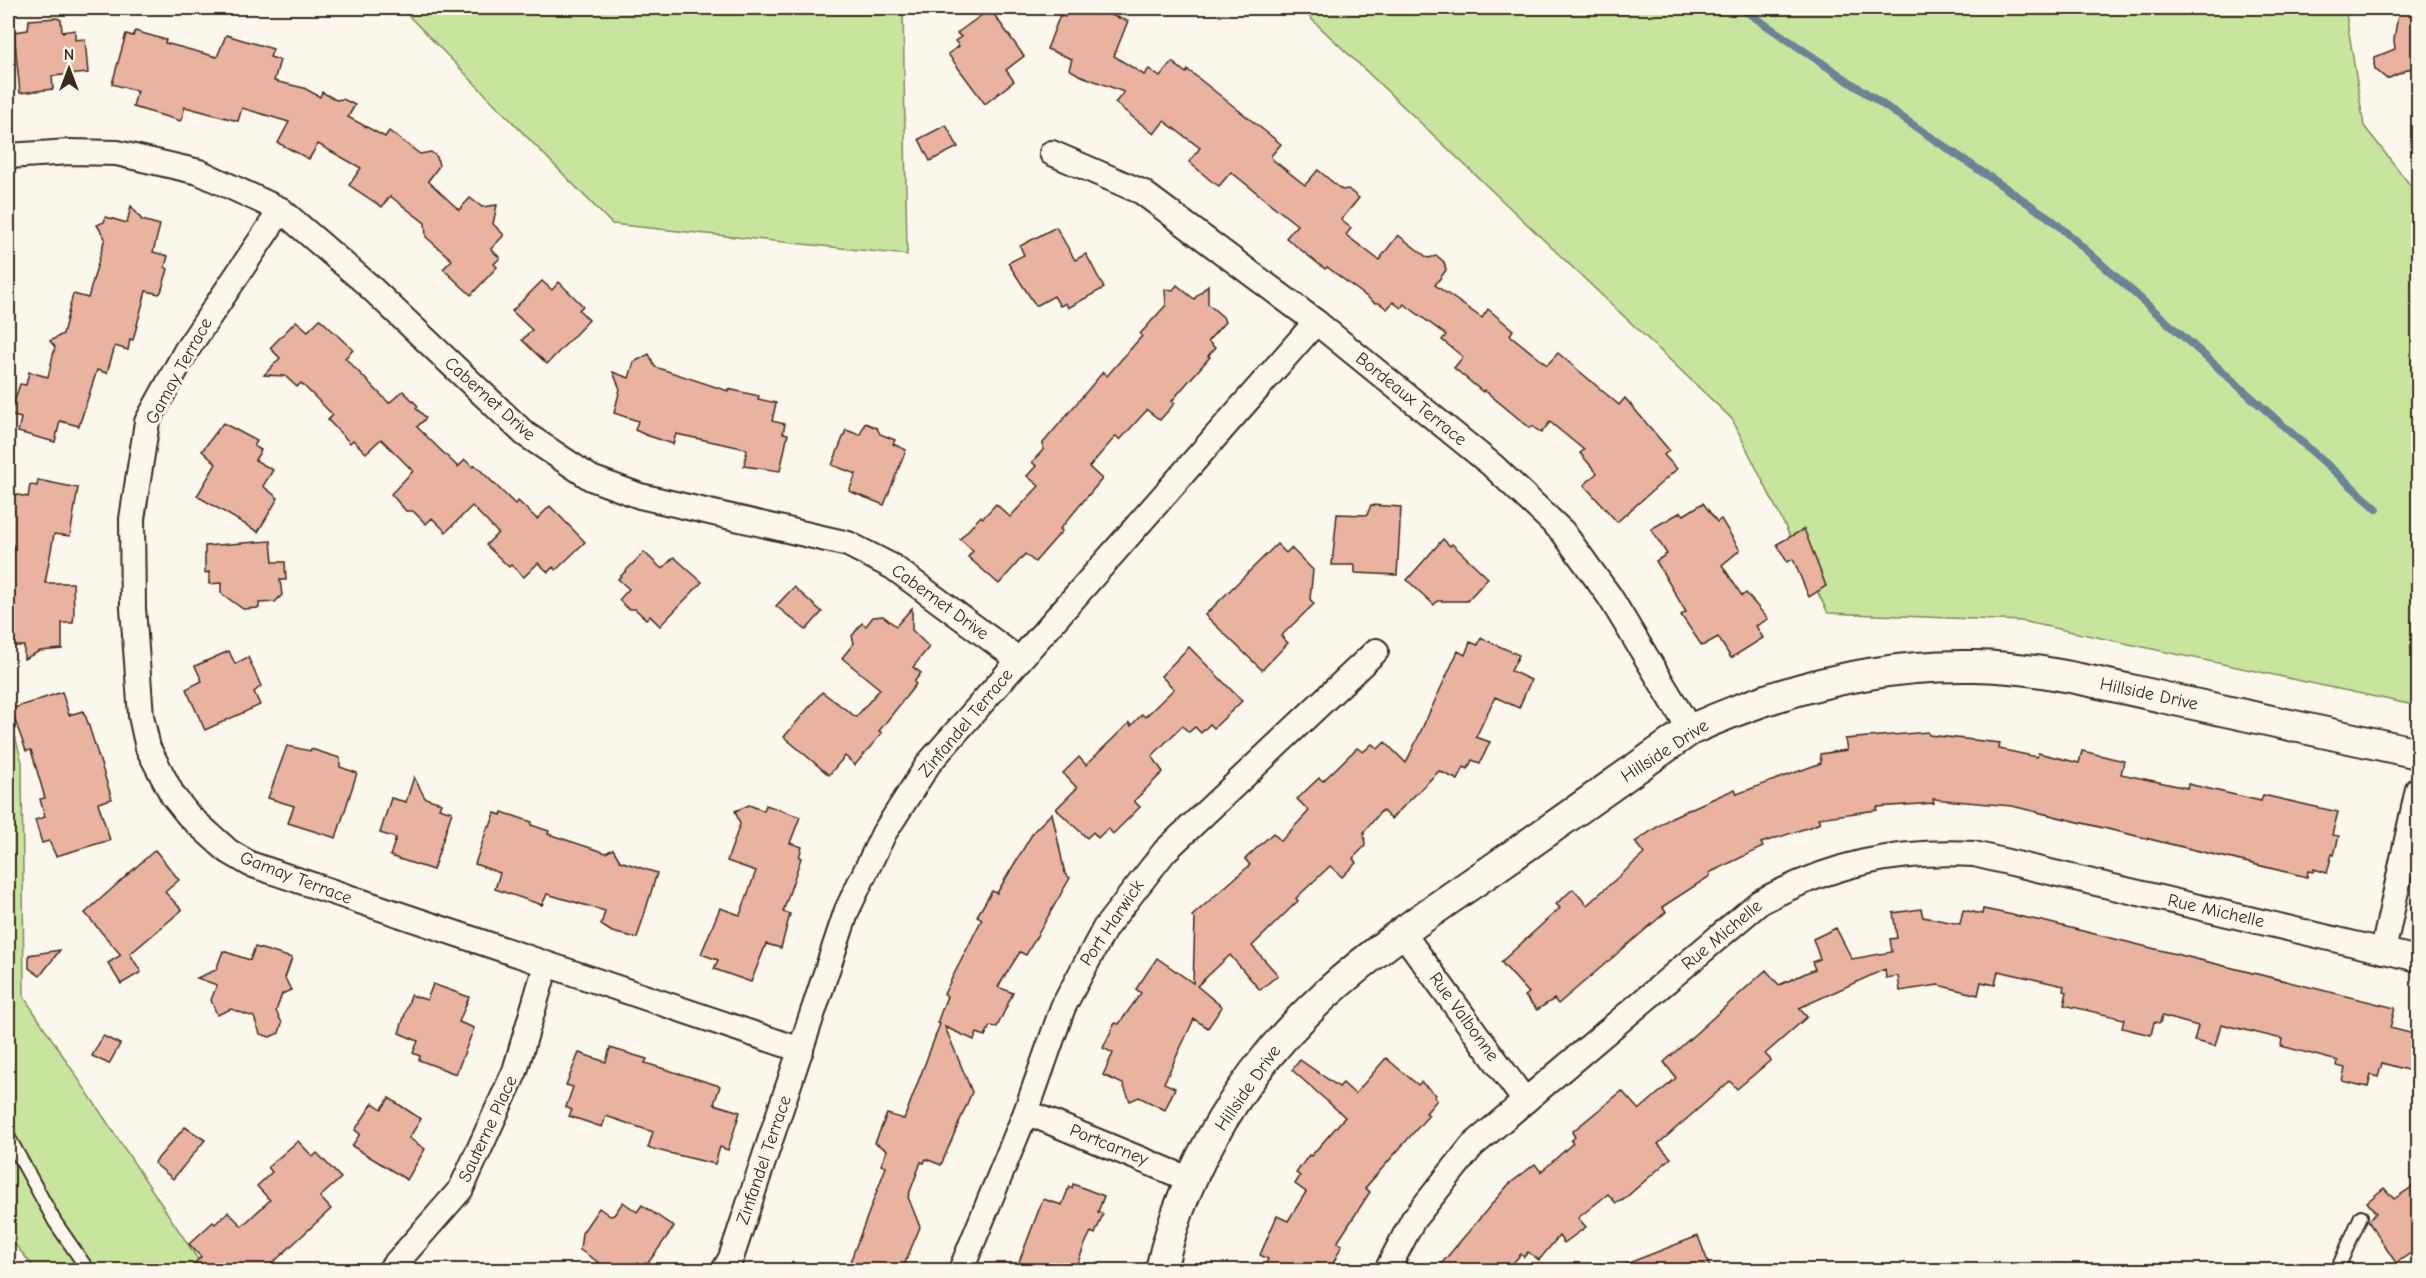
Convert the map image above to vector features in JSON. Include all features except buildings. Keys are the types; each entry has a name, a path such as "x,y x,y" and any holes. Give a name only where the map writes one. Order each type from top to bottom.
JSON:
{"street":[{"name":"Cabernet Drive","path":"8,156 70,152 117,153 199,172 281,210 367,284 525,434 591,478 651,498 848,544 893,567 1019,660"},
{"name":"Bordeaux Terrace","path":"1052,153 1142,192 1316,322 1492,465 1563,532 1610,597 1690,730"},
{"name":"Gamay Terrace","path":"281,210 186,351 147,422 132,519 135,632 141,716 148,748 168,789 189,816 221,845 250,864 801,1050"},
{"name":"Zinfandel Terrace","path":"724,1270 731,1258 847,910 884,833 929,763 1316,322"},
{"name":"Port Harwick","path":"961,1270 1026,1112 1063,1007 1083,966 1124,901 1165,851 1376,651"},
{"name":"Hillside Drive","path":"1161,1270 1191,1180 1225,1115 1270,1051 1326,994 1402,932 1690,730 1729,712 1810,685 1894,669 1975,666 2051,673 2418,753"},
{"path":"2383,951 2418,789"},
{"name":"Rue Michelle","path":"1387,1270 1413,1220 1472,1146 1760,902 1813,876 1870,860 1931,853 1974,854 2418,959"},
{"name":"Rue Valbonne","path":"1402,932 1525,1101"},
{"name":"Sauterne Place","path":"390,1270 461,1189 515,1071 546,965"},
{"name":"Portcarney","path":"1026,1112 1191,1180"}],"lane":[{"path":"8,1136 55,1222 88,1270"},
{"path":"2337,1270 2361,1216"}],"green space":[{"path":"401,8 903,8 907,255 612,224"},
{"path":"1293,8 2345,8 2364,126 2418,195 2418,706 2022,621 1828,613 1732,419 1303,11"},
{"path":"8,710 22,762 24,997 205,1270 36,1270 8,1236"}],"waterway":[{"path":"1741,8 2051,219 2377,509"}]}
